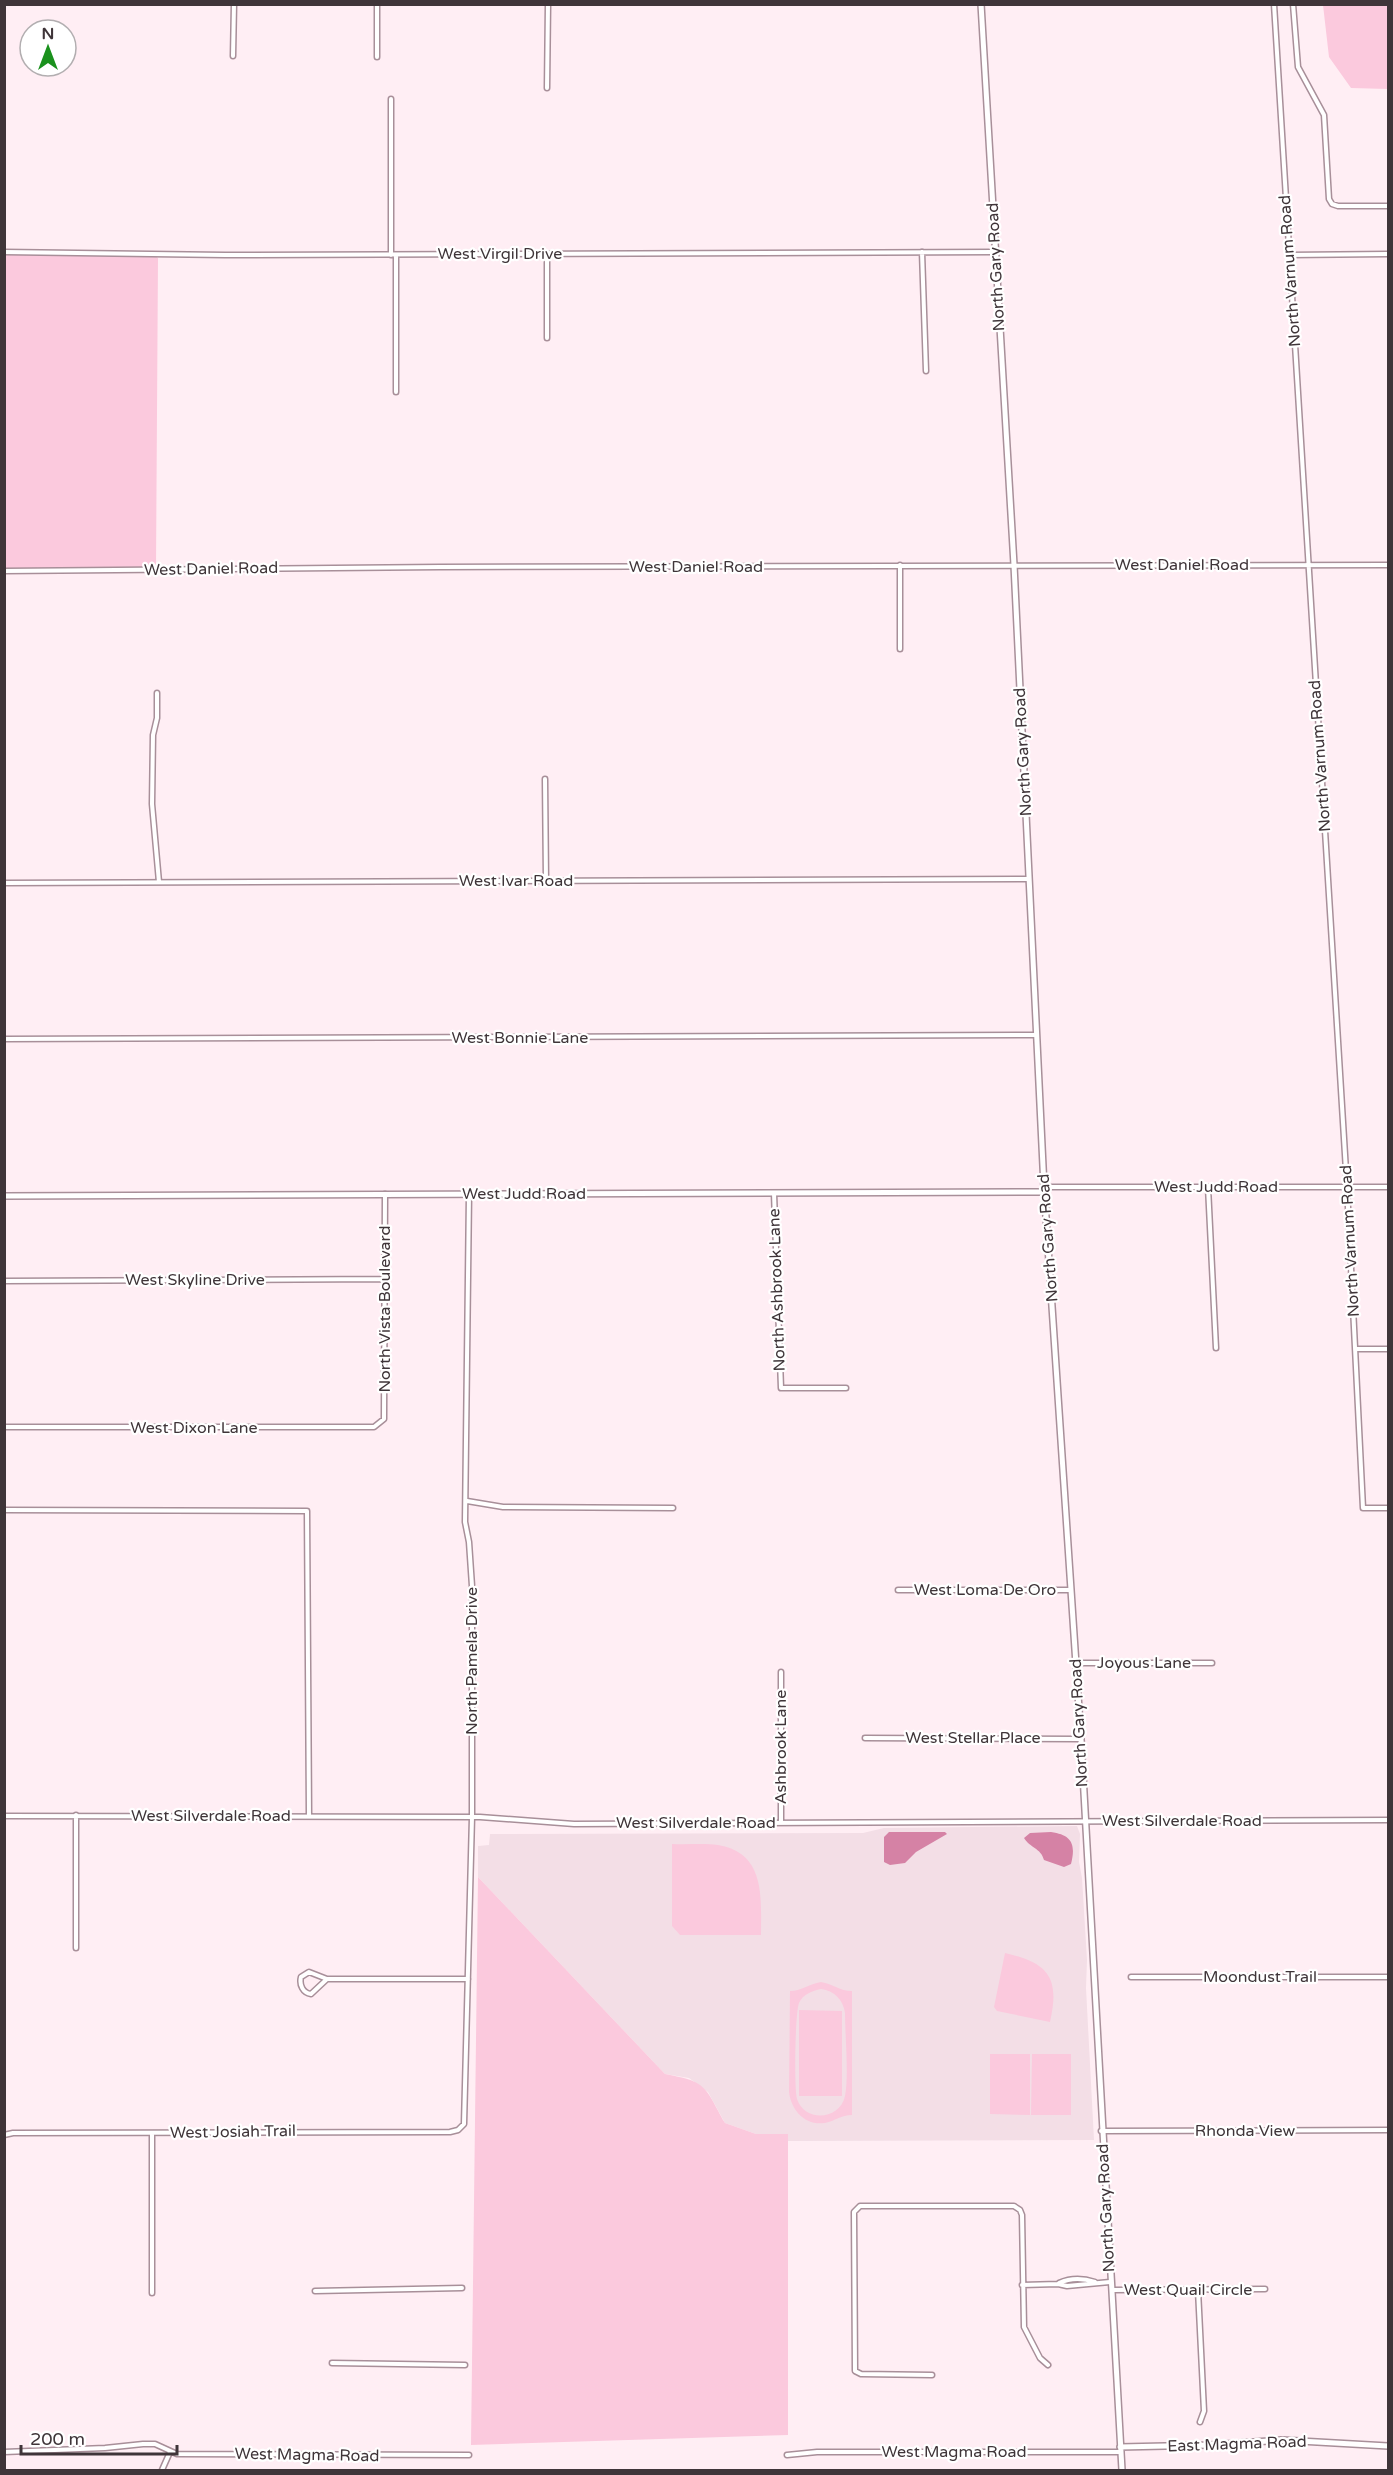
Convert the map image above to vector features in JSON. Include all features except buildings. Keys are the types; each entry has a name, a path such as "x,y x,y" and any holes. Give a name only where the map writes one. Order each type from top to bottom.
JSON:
{"street":[{"path":"233,56 234,4"},
{"path":"377,4 377,57"},
{"path":"547,88 548,4"},
{"name":"North Gary Road","path":"981,4 1014,565 1044,1190 1081,1739 1101,2131 1122,2470"},
{"name":"North Varnum Road","path":"1274,4 1347,1187 1363,1508 1389,1508"},
{"path":"1293,4 1298,67 1324,116 1329,199 1332,204 1338,206 1389,206"},
{"path":"391,99 396,392"},
{"name":"West Virgil Drive","path":"4,252 547,255 995,252"},
{"path":"922,252 926,371"},
{"path":"1288,255 1389,254"},
{"path":"547,255 547,338"},
{"name":"West Daniel Road","path":"4,571 1389,565"},
{"path":"900,566 900,649"},
{"path":"157,693 157,718 153,735 152,804 159,882"},
{"path":"545,779 546,881"},
{"name":"West Ivar Road","path":"4,883 1028,879"},
{"name":"West Bonnie Lane","path":"4,1039 1036,1035"},
{"path":"1208,1187 1216,1348"},
{"name":"West Judd Road","path":"4,1196 774,1193 1389,1187"},
{"name":"North Ashbrook Lane","path":"774,1193 781,1388 846,1388"},
{"name":"North Vista Boulevard","path":"382,1423 384,1419 385,1194"},
{"name":"North Pamela Drive","path":"461,2128 466,2114 472,1818 472,1586 469,1542 465,1522 469,1194"},
{"name":"West Skyline Drive","path":"4,1281 385,1279"},
{"path":"1355,1349 1389,1349"},
{"name":"West Dixon Lane","path":"4,1427 374,1427 382,1423"},
{"path":"467,1501 503,1507 673,1508"},
{"path":"4,1510 307,1512 309,1816"},
{"name":"West Loma De Oro","path":"898,1590 1071,1590"},
{"name":"Joyous Lane","path":"1076,1663 1212,1663"},
{"name":"Ashbrook Lane","path":"781,1823 782,1672"},
{"name":"West Stellar Place","path":"865,1738 1081,1739"},
{"path":"76,1815 76,1948"},
{"name":"West Silverdale Road","path":"4,1816 472,1818 574,1824 1388,1820"},
{"path":"327,1979 311,1994 300,1984 301,1977 309,1972 327,1979 468,1979"},
{"name":"Moondust Trail","path":"1131,1977 1389,1977"},
{"name":"West Josiah Trail","path":"4,2135 13,2133 198,2131 450,2132 461,2128"},
{"name":"Rhonda View","path":"1101,2131 1389,2130"},
{"path":"152,2133 152,2293"},
{"path":"932,2375 861,2374 855,2371 854,2212 860,2206 1014,2206 1020,2210 1022,2215 1024,2327 1040,2358 1048,2365"},
{"path":"1022,2285 1067,2286 1110,2282"},
{"path":"315,2291 462,2288"},
{"name":"West Quail Circle","path":"1111,2290 1265,2289"},
{"path":"1198,2290 1204,2412 1200,2422"},
{"path":"332,2364 465,2364"},
{"name":"East Magma Road","path":"1121,2450 1282,2440 1389,2446"},
{"name":"West Magma Road","path":"4,2452 155,2444 170,2452 185,2455 469,2455"},
{"name":"West Magma Road","path":"787,2455 817,2452 1121,2450"},
{"path":"162,2470 170,2452"}],"shaded area":[{"path":"1323,5 1388,5 1388,89 1351,88 1329,57"},
{"path":"4,253 154,255 158,258 156,568 5,568"},
{"path":"1077,1826 1080,1834 1079,1862 1087,1960 1086,1988 1094,2140 788,2141 788,2134 756,2134 725,2123 708,2092 689,2078 665,2074 478,1877 478,1846 489,1845 490,1834 863,1833 884,1828"},
{"path":"889,1832 945,1832 947,1834 916,1852 905,1863 890,1865 884,1862 884,1837"},
{"path":"1051,1832 1064,1835 1071,1842 1073,1851 1071,1864 1064,1867 1044,1860 1043,1856 1024,1838 1030,1833"},
{"path":"672,1844 718,1845 734,1850 745,1857 753,1867 758,1879 761,1935 680,1935 672,1926"},
{"path":"478,1877 665,2074 697,2083 708,2093 725,2123 756,2134 788,2134 788,2435 471,2445"},
{"path":"1005,1953 1032,1962 1048,1975 1052,1983 1053,1994 1050,2022 997,2011 994,2007"},
{"path":"821,1982 852,1991 852,2115 825,2123 811,2122 800,2115 790,2099 789,2092 790,1991","holes":["821,1989 838,1997 844,2008 847,2077 842,2104 837,2110 822,2116 814,2115 801,2107 797,2099 795,2081 799,2003 805,1995"]},
{"path":"799,2010 842,2011 842,2096 799,2096"},
{"path":"990,2054 1030,2054 1030,2115 990,2114"},
{"path":"1032,2054 1071,2054 1071,2115 1031,2115"}]}
